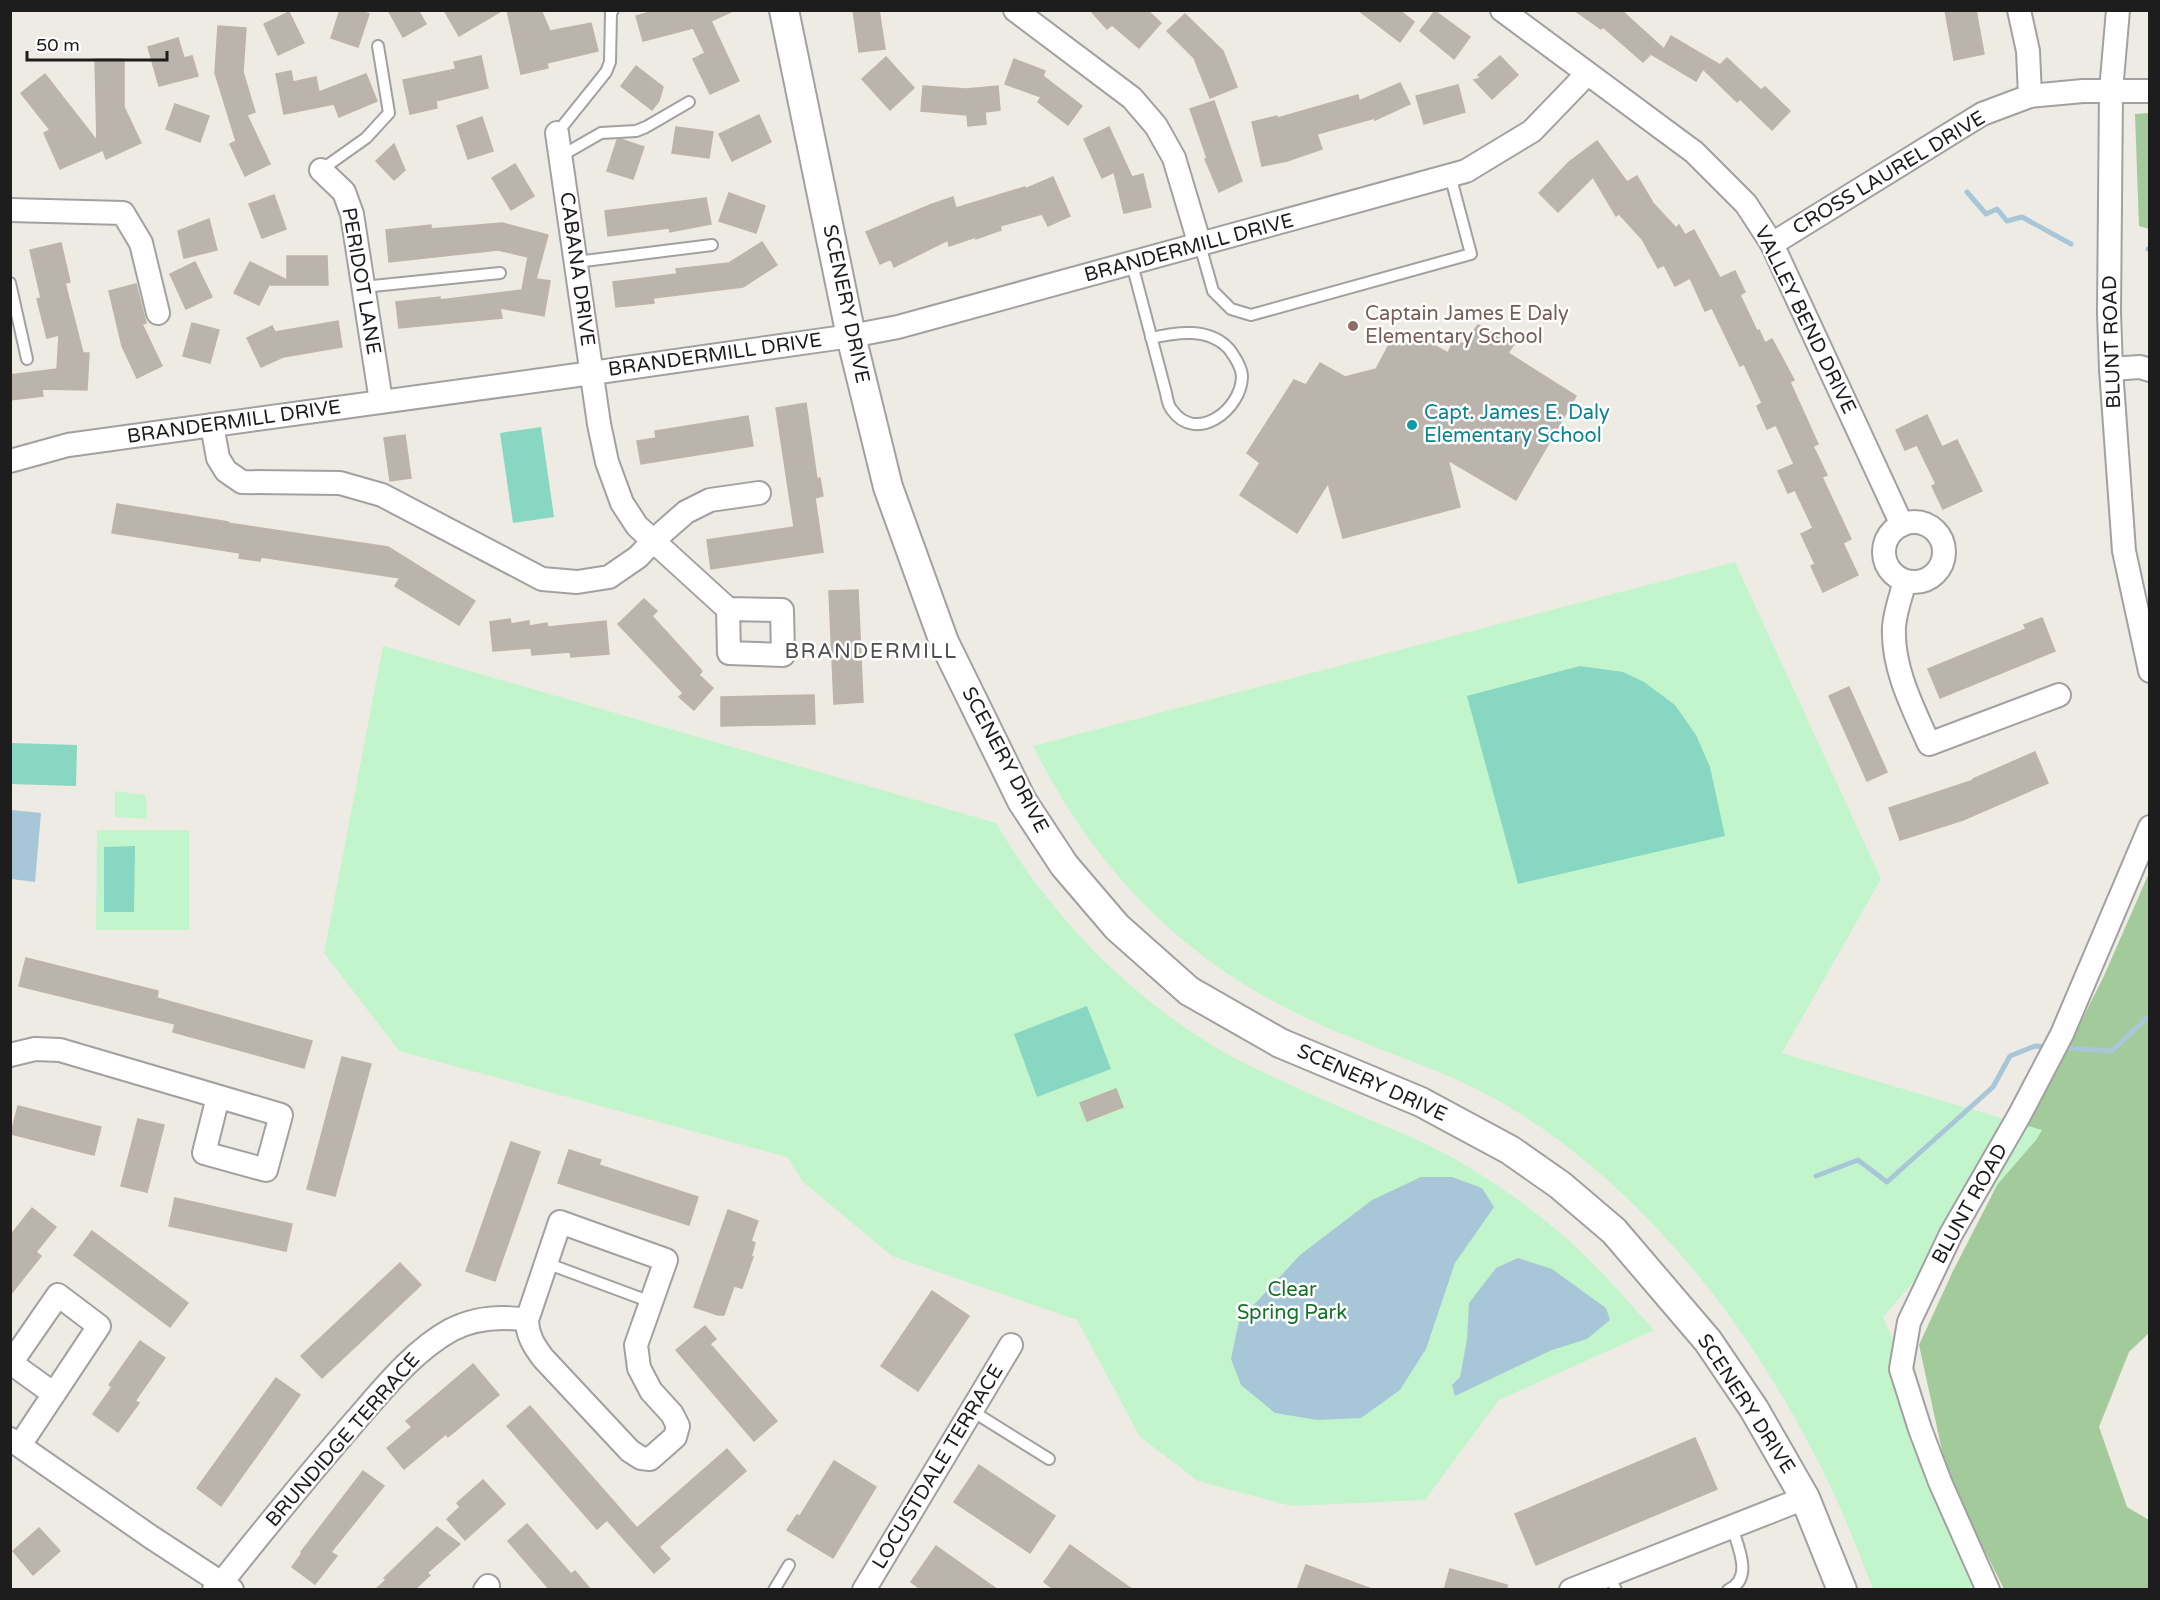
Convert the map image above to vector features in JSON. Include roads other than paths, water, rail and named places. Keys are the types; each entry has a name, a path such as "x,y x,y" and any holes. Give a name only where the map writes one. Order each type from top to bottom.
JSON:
{"street":[{"name":"SCENERY DRIVE","path":"784,10 851,336 888,487 944,642 1022,801 1064,865 1117,927 1189,991 1280,1043 1421,1102 1510,1150 1560,1185 1614,1231 1708,1341 1754,1409 1805,1498 1842,1590"},
{"path":"1015,10 1132,98 1156,126 1174,158 1200,245"},
{"name":"VALLEY BEND DRIVE","path":"1502,10 1586,75 1694,152 1746,204 1772,244 1902,525"},
{"path":"2019,10 2028,51 2030,96"},
{"name":"BLUNT ROAD","path":"2118,10 2111,92 2109,313 2111,369 2124,551 2150,671"},
{"name":"BRANDERMILL DRIVE","path":"10,461 68,445 592,373 851,336 898,327 1466,171 1532,131 1586,75"},
{"name":"CROSS LAUREL DRIVE","path":"1772,244 1982,114 2030,96 2083,91 2150,92"},
{"name":"CABANA DRIVE","path":"557,133 592,373 608,462 622,503 637,526 728,609"},
{"name":"PERIDOT LANE","path":"321,170 344,192 352,214 381,402"},
{"path":"10,210 123,213 141,243 158,313"},
{"path":"2111,369 2140,367 2150,370"},
{"path":"212,424 218,458 226,471 242,482 339,483 382,495 542,579 577,582 609,577 638,557 686,512 711,500 759,493"},
{"path":"1913,522 1925,525 1939,536 1943,546 1944,556 1939,568 1930,577 1918,582 1905,581 1892,573 1884,561 1887,539 1902,525 1913,522"},
{"path":"1905,581 1896,614 1894,640 1906,690 1929,744 2059,695"},
{"name":"BLUNT ROAD","path":"1988,1590 1940,1482 1901,1369 1909,1322 1951,1234 2049,1059 2150,827"},
{"path":"10,1055 35,1049 60,1050 218,1097"},
{"path":"560,1222 666,1260 651,1302 636,1345 639,1368 651,1391 672,1413 678,1426 675,1437 650,1459 640,1458 630,1451 543,1358 533,1345 526,1320 560,1222"},
{"name":"BRUNDIDGE TERRACE","path":"223,1587 301,1483 380,1392 425,1347 453,1329 481,1320 505,1316 526,1320"},
{"name":"LOCUSTDALE TERRACE","path":"864,1590 1011,1345"},
{"path":"54,1394 15,1442 223,1587"},
{"path":"1571,1590 1613,1582 1732,1527 1805,1498"}],"lane":[{"path":"557,133 606,72 610,62 611,13 613,10"},
{"path":"321,170 366,138 389,113 378,46"},
{"path":"561,156 601,133 636,131 646,127 689,102"},
{"path":"1200,245 1213,291 1231,309 1251,315 1471,254 1450,175"},
{"path":"576,262 712,245"},
{"path":"1132,264 1151,338 1171,410 1188,423 1206,424 1224,414 1237,397 1242,377 1237,359 1221,341 1195,332 1173,333 1151,338"},
{"path":"363,287 500,273"},
{"path":"10,283 27,358"},
{"path":"546,1263 651,1302"},
{"path":"972,1411 1049,1460"},
{"path":"1728,1590 1742,1578 1743,1568 1732,1527"},
{"path":"774,1590 789,1565"}],"water":[{"path":"11,810 41,813 35,882 11,879"},
{"path":"1421,1177 1452,1177 1482,1188 1494,1207 1455,1263 1426,1349 1400,1390 1361,1418 1317,1420 1275,1413 1241,1385 1231,1359 1239,1321 1300,1255 1372,1200"},
{"path":"1518,1258 1552,1269 1606,1308 1610,1320 1587,1339 1552,1350 1455,1396 1452,1385 1460,1377 1467,1339 1469,1303 1496,1268"}],"waterway":[{"path":"1967,192 1986,214 1997,209 2007,221 2022,217 2071,244"},
{"path":"2063,1048 2112,1051 2150,1015"},
{"path":"1816,1176 1858,1160 1887,1182 1993,1087 2010,1056 2035,1046 2047,1047"}],"place":[{"name":"Captain James E Daly Elementary School","path":"1353,326"},
{"name":"Capt. James E. Daly Elementary School","path":"1412,425"}],"district":[{"name":"BRANDERMILL","path":"871,651"}],"park label":[{"name":"Clear Spring Park","path":"1292,1302"}]}
